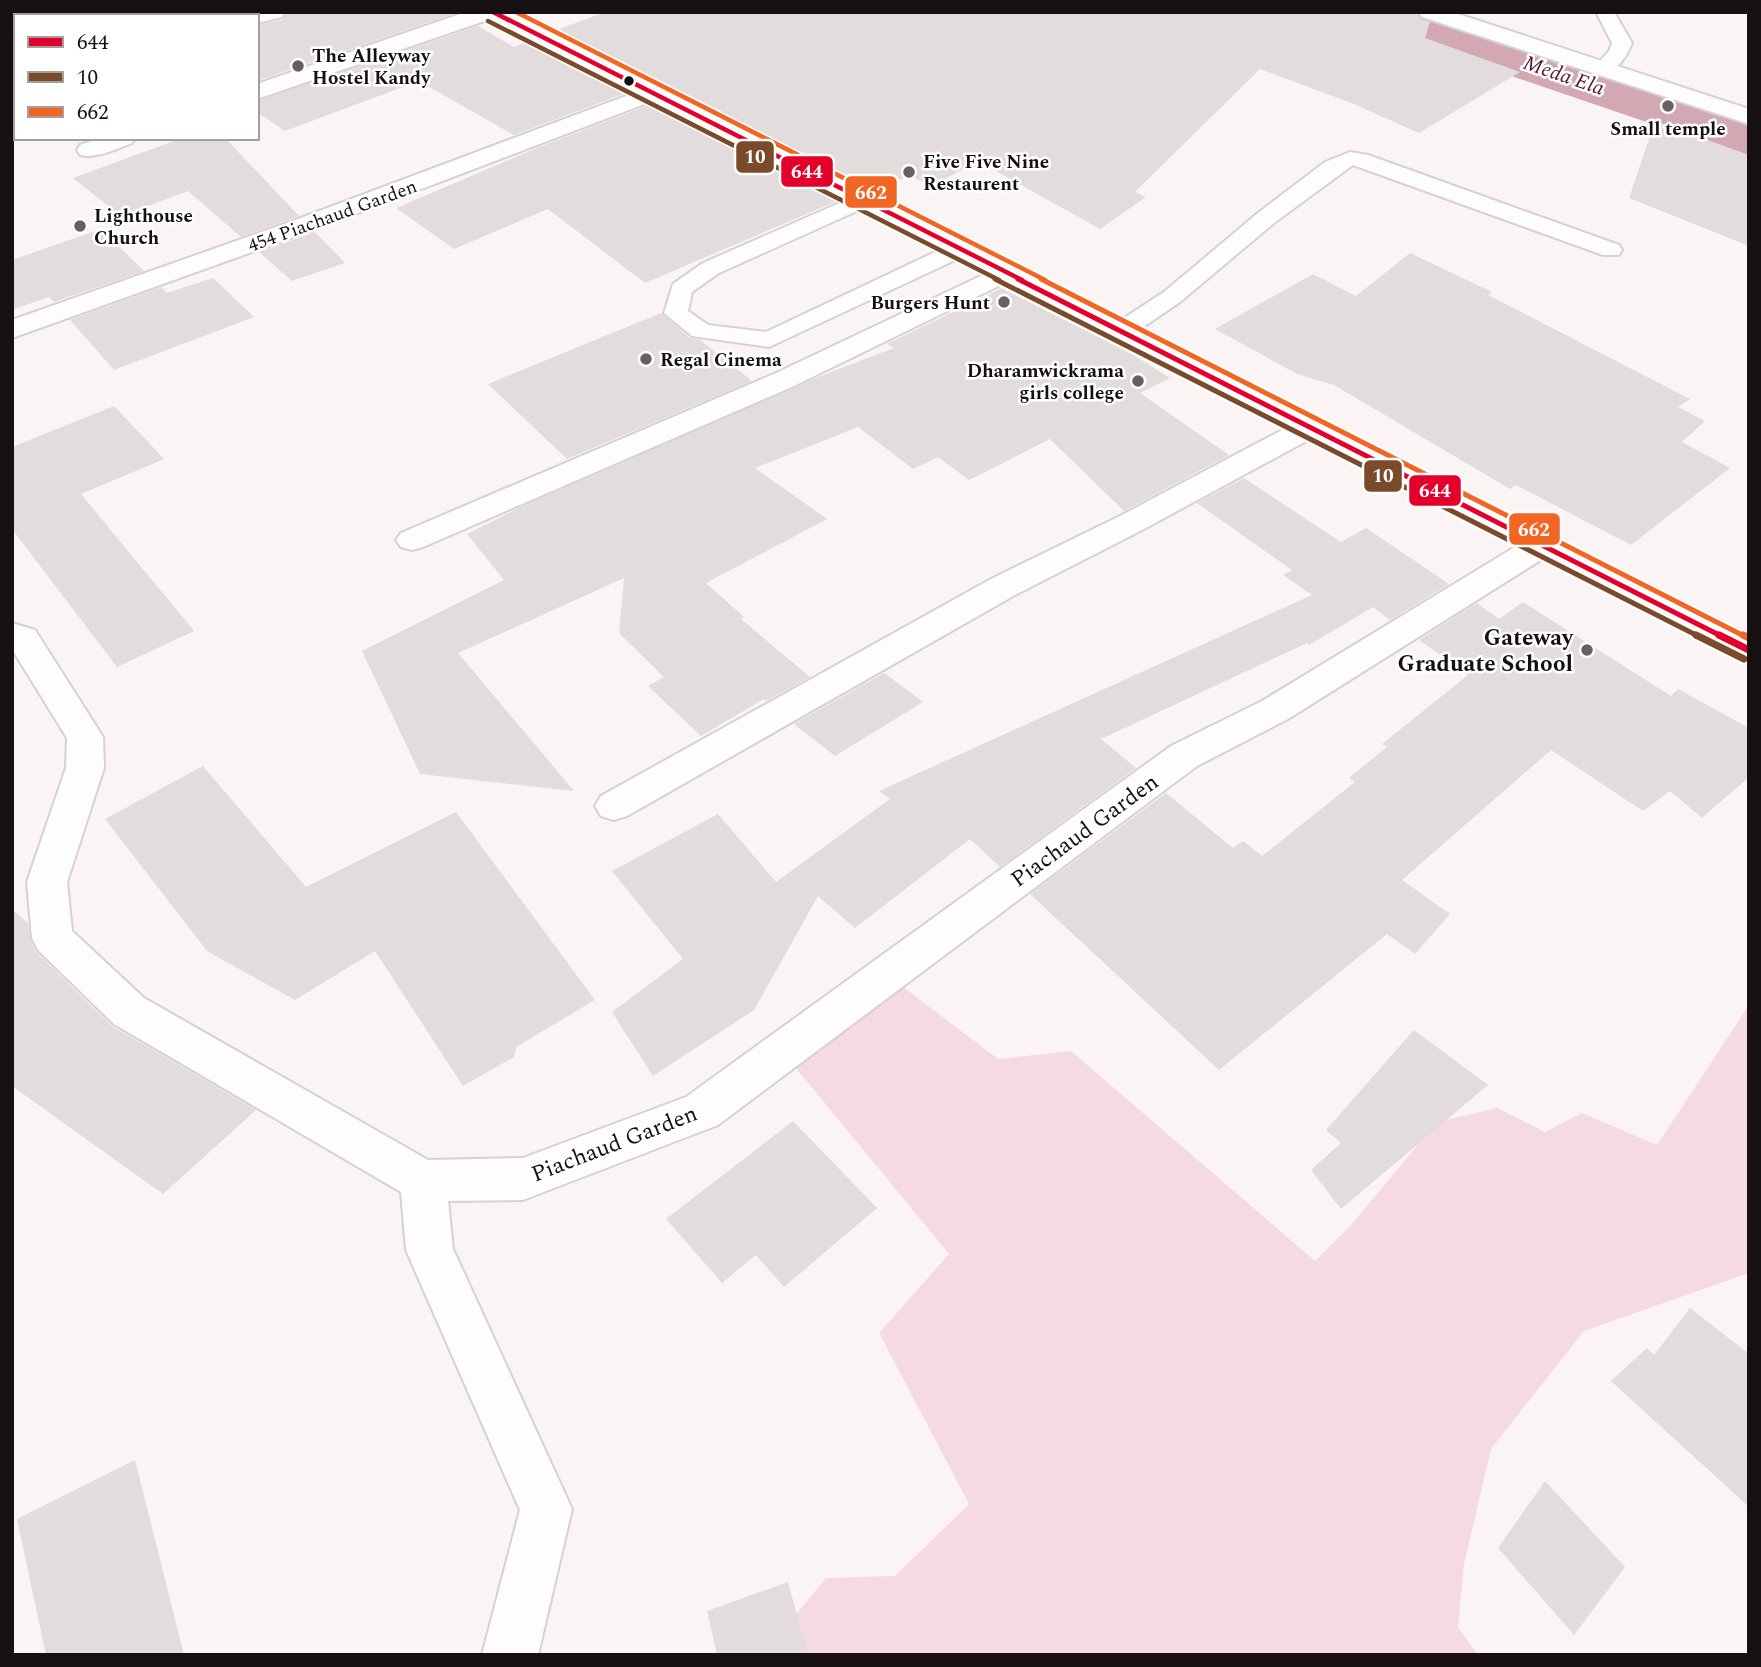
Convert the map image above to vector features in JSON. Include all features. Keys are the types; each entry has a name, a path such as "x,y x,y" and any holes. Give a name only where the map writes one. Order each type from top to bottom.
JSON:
{"main road":[{"path":"259,91 491,12 1749,650"},
{"path":"1430,12 1749,117"},
{"name":"454 Piachaud Garden","path":"12,330 391,193 650,94"},
{"path":"89,150 116,140"},
{"path":"412,540 784,380 1004,273"},
{"path":"614,806 1003,587 1133,522 1310,426"},
{"name":"Piachaud Garden","path":"423,1181 523,1179 702,1111 1184,757 1275,710 1540,546"},
{"path":"12,635 23,638 85,737 85,768 47,882 52,938 129,1011 423,1181 430,1250 547,1509 510,1655"}],"lane":[{"path":"1603,69 1618,53 1622,43 1605,12"},
{"path":"1121,331 1172,297 1266,218 1333,167 1350,158 1361,159 1611,250"},
{"path":"860,201 711,268 681,289 676,313 701,331 769,340 958,250"}],"shaded area":[{"path":"894,980 998,1059 1071,1051 1315,1261 1350,1226 1437,1122 1497,1108 1545,1132 1582,1113 1657,1145 1749,1005 1749,1273 1584,1331 1491,1449 1464,1564 1458,1627 1478,1655 800,1655 788,1624 826,1578 895,1576 969,1504 879,1333 949,1254 795,1067"}],"building":[{"path":"287,12 456,13 259,80 259,25 283,20"},
{"path":"605,12 1417,12 1421,19 1430,22 1425,38 1520,72 1419,133 1354,104 1260,69 1135,192 1146,197 1100,229 978,161 932,186 910,176 872,191 554,31"},
{"path":"478,26 514,47 527,42 626,93 514,135 419,81 285,131 259,113 259,100"},
{"path":"649,105 837,201 645,283 548,209 454,249 396,208 537,148"},
{"path":"1655,121 1749,155 1749,246 1629,198"},
{"path":"177,140 227,140 299,216 241,237 188,191 121,216 73,178"},
{"path":"101,229 144,271 54,302 49,297 12,310 12,260"},
{"path":"315,232 345,263 292,281 259,252"},
{"path":"1410,253 1492,292 1488,295 1690,399 1678,407 1705,421 1682,442 1730,468 1631,545 1516,485 1510,489 1334,385 1297,374 1215,329 1313,274 1356,296"},
{"path":"213,278 254,317 114,370 70,320 161,287 167,293"},
{"path":"1004,287 1116,344 1170,378 1140,393 1229,455 1124,511 1050,439 969,480 938,457 913,469 858,427 755,468 827,519 706,583 744,617 741,619 810,677 766,701 764,699 701,736 648,686 664,677 619,633 624,578 458,653 574,791 420,774 362,651 504,580 467,534 525,505 821,376 894,348 887,344"},
{"path":"661,313 690,338 700,340 752,381 567,459 488,384"},
{"path":"114,406 164,459 81,494 194,631 117,667 12,529 12,447"},
{"path":"1244,478 1341,542 1366,528 1449,584 1390,620 1373,607 1309,645 1307,643 1101,739 1136,768 1000,867 970,839 855,928 818,896 754,1010 653,1076 612,1012 683,959 612,871 718,814 776,882 890,799 879,791 1312,595 1283,575 1292,570 1197,503"},
{"path":"1523,602 1671,696 1678,689 1749,728 1749,777 1702,818 1670,791 1643,811 1551,750 1402,880 1450,914 1415,954 1387,934 1219,1070 1030,894 1166,793 1233,848 1243,841 1262,856 1355,782 1349,778 1387,747 1382,744 1468,675 1419,640 1477,603 1499,619"},
{"path":"884,673 923,702 835,756 794,724"},
{"path":"203,766 306,887 456,812 595,1000 516,1047 514,1057 463,1086 375,951 295,1000 207,951 105,819"},
{"path":"12,909 28,923 30,939 36,952 112,1026 256,1110 163,1194 12,1086"},
{"path":"1414,1030 1488,1085 1341,1209 1311,1170 1341,1143 1326,1130"},
{"path":"793,1121 877,1208 784,1287 756,1255 722,1283 666,1219"},
{"path":"1690,1308 1749,1354 1749,1507 1611,1381 1647,1348 1654,1355"},
{"path":"135,1460 184,1655 46,1655 17,1519"},
{"path":"1545,1481 1625,1567 1574,1635 1498,1548"},
{"path":"788,1582 808,1655 717,1655 707,1611"}],"waterway":[{"name":"Meda Ela","path":"1379,12 1749,138"}],"transit line":[{"name":"644","path":"493,12 1749,650"},
{"name":"662","path":"516,12 1749,638"},
{"name":"10","path":"488,21 1744,659"}],"place":[{"name":"The Alleyway Hostel Kandy","path":"298,66"},
{"name":"Small temple","path":"1668,106"},
{"name":"Five Five Nine Restaurent","path":"909,172"},
{"name":"Lighthouse Church","path":"80,226"},
{"name":"Burgers Hunt","path":"1004,302"},
{"name":"Regal Cinema","path":"646,359"},
{"name":"Dharamwickrama girls college","path":"1138,381"},
{"name":"Gateway Graduate School","path":"1587,650"}]}
